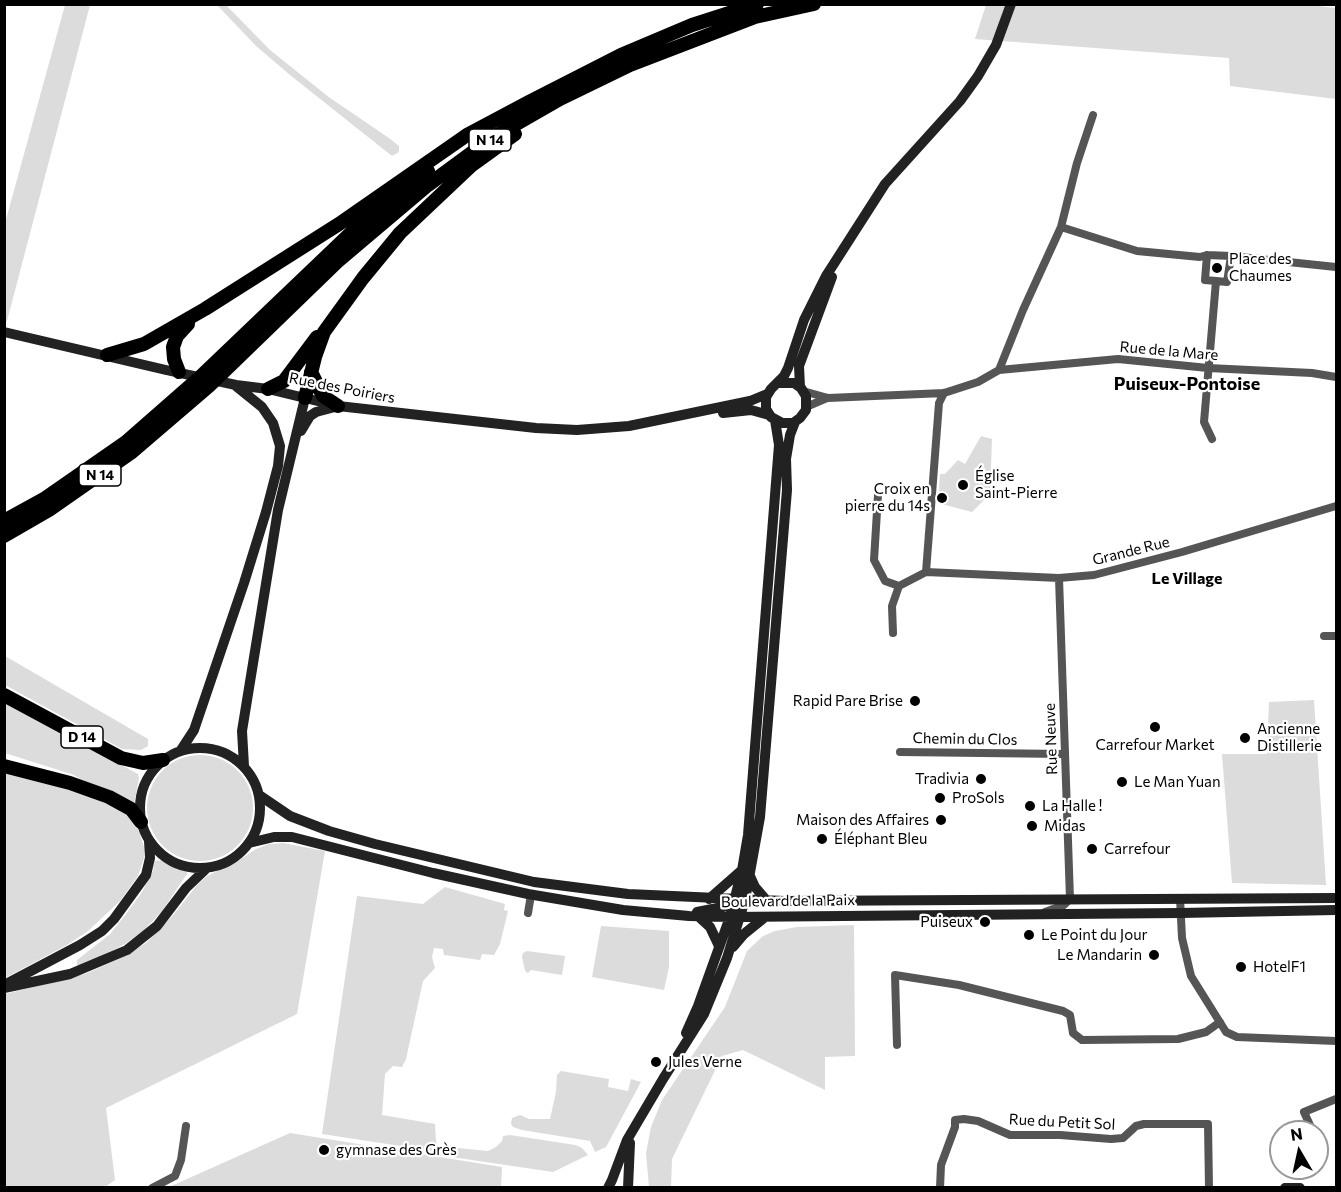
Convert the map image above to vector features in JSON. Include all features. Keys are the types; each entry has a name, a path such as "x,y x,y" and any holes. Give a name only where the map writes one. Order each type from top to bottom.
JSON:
{"highway":[{"name":"N 14","path":"219,368 357,227 450,154 529,102 621,55 692,25 757,4"},
{"name":"N 14","path":"4,536 49,510 132,452 184,399 337,262 428,185 492,138 560,99 630,65 756,17 813,4"},
{"path":"268,389 284,381 400,233 472,165 531,123 660,57 737,30 825,4"},
{"path":"107,355 144,344 205,309 339,224 467,135 529,102"},
{"path":"179,372 174,359 174,342 180,332 205,309"},
{"path":"306,398 319,343 334,317"},
{"path":"311,372 323,396 338,406"},
{"name":"N 14","path":"4,521 44,499 184,399"},
{"name":"D 14","path":"4,695 121,758 143,762 163,760"},
{"path":"4,766 62,781 109,798 131,809 141,822"}],"main road":[{"path":"678,417 750,401 767,394 778,383 788,368 804,320 826,276 885,184 960,101 978,76 996,45 1011,4"},
{"path":"608,1188 627,1140 704,1014 727,958 760,817 787,490 788,441 795,422 802,416 806,407 798,370 844,247"},
{"name":"Rue des Poiriers","path":"4,332 338,406 429,418 567,430 603,429 678,417"},
{"path":"778,383 789,382 801,389"},
{"path":"181,750 194,730 244,583 278,466 280,446 273,423 262,407 236,385"},
{"path":"767,394 765,403 772,418 779,445 746,873 767,901"},
{"path":"244,766 242,731 278,510 306,398"},
{"path":"294,444 310,416 338,406"},
{"path":"678,417 746,410 785,424 795,422"},
{"path":"4,987 102,931 114,919 146,874 150,858 149,841 141,822 140,799 144,784 163,760 181,750 198,747 215,749 244,766 252,777 259,795 259,820 249,843 230,860 207,868 179,864 162,855 149,841"},
{"path":"259,795 290,816 329,831 396,850 515,878 601,891 709,899 737,908 784,901"},
{"name":"Boulevard de la Paix","path":"249,843 282,837 314,841 433,873 531,895 623,910 693,916 767,901 1336,898"},
{"path":"4,987 70,974 127,950 157,926 186,888 207,868"},
{"path":"709,899 746,873"},
{"path":"663,1079 696,1012 719,946 737,908"},
{"name":"Boulevard de la Paix","path":"737,908 766,917 1336,910"},
{"path":"693,916 710,927 719,946"},
{"path":"727,958 744,934 766,917"},
{"path":"628,1188 629,1151 634,1128"},
{"path":"1285,1188 1300,1188"}],"street":[{"path":"806,407 828,398 944,393 978,382 999,370 1060,227 1093,114"},
{"path":"1060,227 1137,251 1200,258 1207,255 1233,256 1336,267"},
{"path":"1207,255 1204,280 1227,282 1233,256"},
{"path":"1212,439 1204,422 1216,281"},
{"name":"Rue de la Mare","path":"999,370 1118,359 1208,368 1312,373 1336,377"},
{"path":"801,389 828,398"},
{"path":"892,633 892,606 899,586 926,572 939,403 944,393"},
{"path":"878,495 874,560 885,581 899,586"},
{"name":"Grande Rue","path":"926,572 1059,578 1094,575 1336,506"},
{"name":"Rue Neuve","path":"1059,578 1070,899"},
{"path":"1324,636 1336,636"},
{"name":"Chemin du Clos","path":"900,752 1064,754"},
{"path":"528,913 531,895"},
{"path":"1180,898 1182,938 1191,976 1226,1032 1233,1037 1336,1041"},
{"path":"1038,914 1065,905 1070,899 1077,909 1086,914"},
{"path":"897,1045 895,975 959,985 1063,1011 1070,1015 1072,1033 1082,1040 1178,1039 1206,1032 1220,1022"},
{"path":"1307,1120 1304,1113 1336,1099"},
{"name":"Rue du Petit Sol","path":"940,1188 941,1165 955,1127 955,1120 964,1119 978,1121 1010,1135 1060,1135 1111,1139 1123,1138 1136,1126 1144,1124 1208,1124 1209,1188"},
{"path":"152,1188 175,1176 181,1160 186,1126"}],"shaded area":[{"path":"1301,4 1336,8 1336,99 1230,86 1229,58 975,39 986,5"},
{"path":"65,5 90,5 7,321 5,320 5,223"},
{"path":"217,5 226,5 270,50 330,98 389,138 399,146 399,152 392,156 290,75 256,46"},
{"path":"981,436 992,439 990,494 972,512 938,503 940,474 945,474 958,460 965,464"},
{"path":"5,656 148,739 148,746 141,750 122,749 5,685"},
{"path":"1314,700 1326,885 1232,883 1222,754 1267,754 1269,702"},
{"path":"4,702 138,774 134,805 93,787 74,775 5,753"},
{"path":"200,755 220,759 238,770 249,788 253,808 249,828 238,846 220,857 200,861 180,857 162,846 151,828 147,808 151,788 162,770 180,759"},
{"path":"5,772 81,793 125,812 137,825 144,847 144,858 138,876 120,901 88,931 67,945 5,978"},
{"path":"283,843 325,851 297,1014 106,1108 115,1180 105,1187 5,1188 5,994 85,974 119,959 146,943 207,876 256,849 269,844"},
{"path":"162,860 187,874 162,911 144,930 125,944 84,965 77,965 77,960 110,934 142,892 153,871 155,861"},
{"path":"445,887 505,904 504,910 508,911 500,944 494,955 482,954 480,960 444,955 443,949 434,948 432,957 435,968 423,981 406,1059 402,1067 393,1066 385,1074 382,1115 435,1124 438,1146 488,1151 502,1141 503,1136 510,1135 575,1145 582,1148 588,1155 553,1172 438,1155 433,1151 322,1134 357,896 423,904"},
{"path":"854,925 855,1056 825,1057 825,1090 743,1050 722,1056 672,1159 671,1187 649,1187 646,1153 651,1127 662,1100 725,1007 747,951 763,936 775,931 797,927"},
{"path":"601,926 669,931 669,967 664,990 592,977"},
{"path":"527,951 565,956 562,975 525,971 522,957"},
{"path":"561,1071 609,1079 608,1087 628,1091 631,1079 641,1082 606,1147 595,1152 590,1141 522,1130 511,1124 512,1118 520,1115 529,1119 550,1119 557,1075"},
{"name":"gymnase des Grès","path":"290,1133 502,1167 501,1187 169,1187"}],"place":[{"name":"Place des Chaumes","path":"1217,268"},
{"name":"Église Saint-Pierre","path":"963,485"},
{"name":"Croix en pierre du 14s","path":"942,498"},
{"name":"Rapid Pare Brise","path":"915,701"},
{"name":"Carrefour Market","path":"1155,727"},
{"name":"Ancienne Distillerie","path":"1245,738"},
{"name":"Tradivia","path":"981,779"},
{"name":"Le Man Yuan","path":"1122,782"},
{"name":"ProSols","path":"940,798"},
{"name":"La Halle !","path":"1030,806"},
{"name":"Maison des Affaires","path":"941,820"},
{"name":"Midas","path":"1032,826"},
{"name":"Éléphant Bleu","path":"822,839"},
{"name":"Carrefour","path":"1092,849"},
{"name":"Puiseux","path":"985,922"},
{"name":"Le Point du Jour","path":"1029,935"},
{"name":"Le Mandarin","path":"1154,955"},
{"name":"HotelF1","path":"1241,967"},
{"name":"Jules Verne","path":"656,1062"},
{"name":"gymnase des Grès","path":"324,1150"}],"district":[{"name":"Puiseux-Pontoise","path":"1187,384"},
{"name":"Le Village","path":"1187,579"}]}
